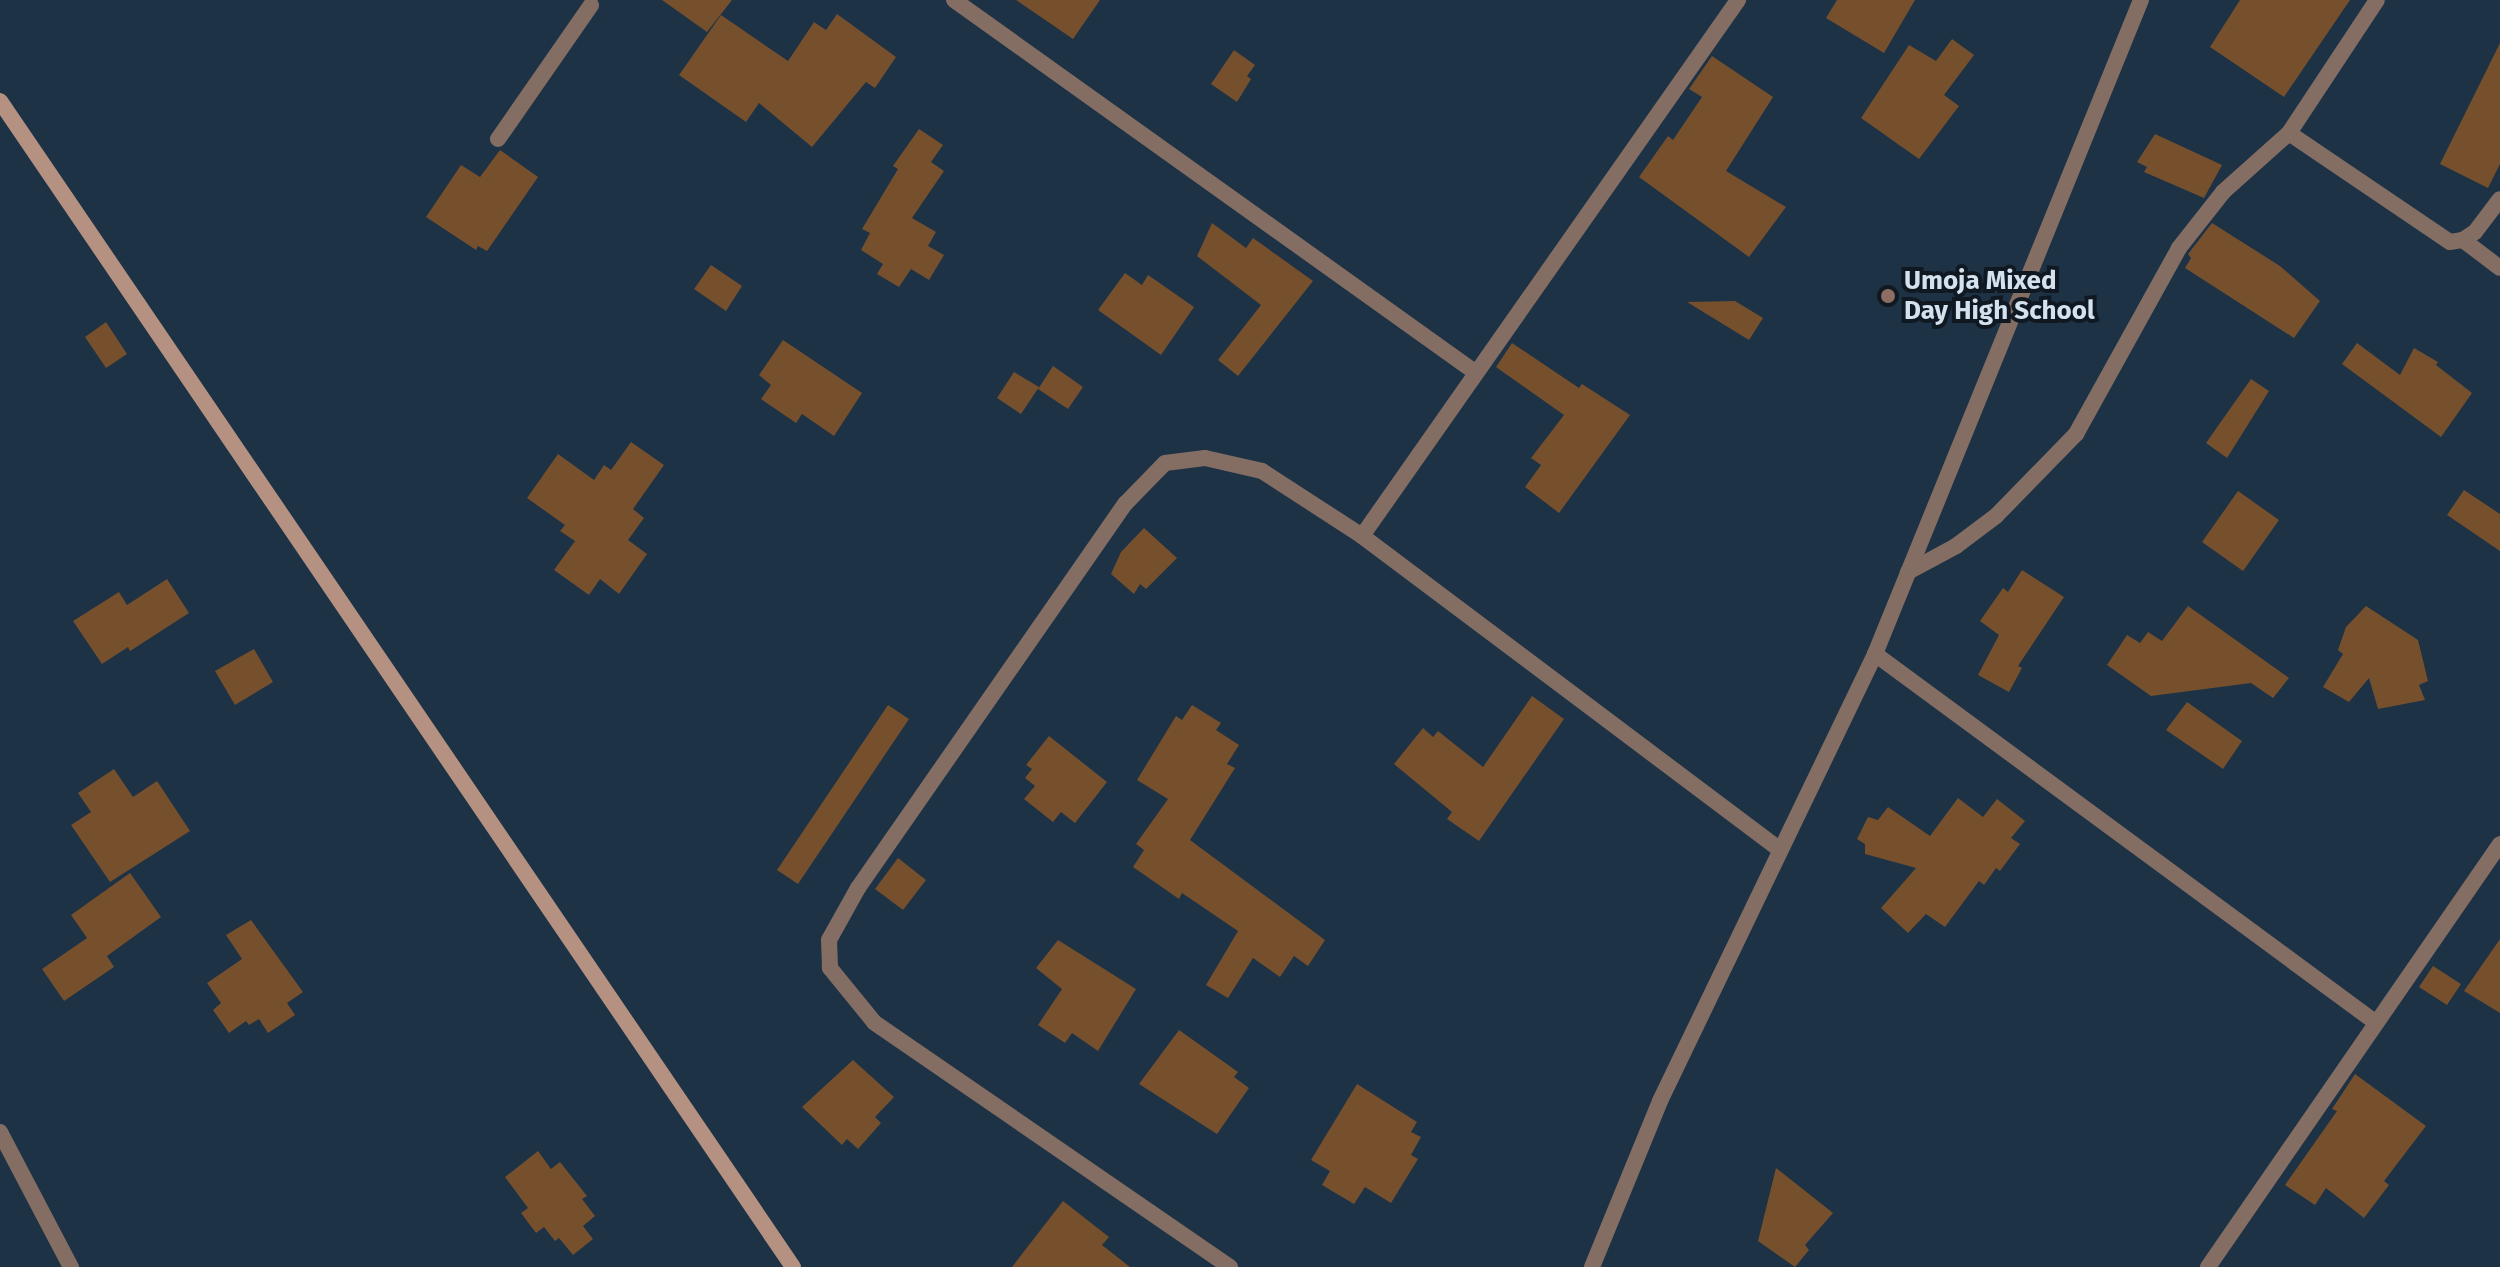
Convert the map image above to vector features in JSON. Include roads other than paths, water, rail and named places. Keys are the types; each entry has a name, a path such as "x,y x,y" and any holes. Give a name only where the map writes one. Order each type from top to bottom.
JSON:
{"street":[{"path":"954,0 1475,372"},
{"path":"1362,536 1738,0"},
{"path":"1592,1267 1660,1101 1875,654 2141,0"},
{"path":"1908,572 1956,546 1996,516 2076,434 2179,248 2223,192 2289,133 2377,0"},
{"path":"498,139 590,2"},
{"path":"0,101 793,1267"},
{"path":"2289,133 2450,242 2463,240 2475,232 2500,199"},
{"path":"2463,240 2500,268"},
{"path":"1230,1267 874,1022 830,968 829,940 858,888 1125,504 1165,463 1205,458 1262,471 1362,536 1779,849"},
{"path":"1875,654 2375,1022"},
{"path":"2208,1267 2500,844"},
{"path":"0,1132 71,1267"}],"place":[{"name":"Umoja Mixed Day High School","path":"1888,296"}]}
